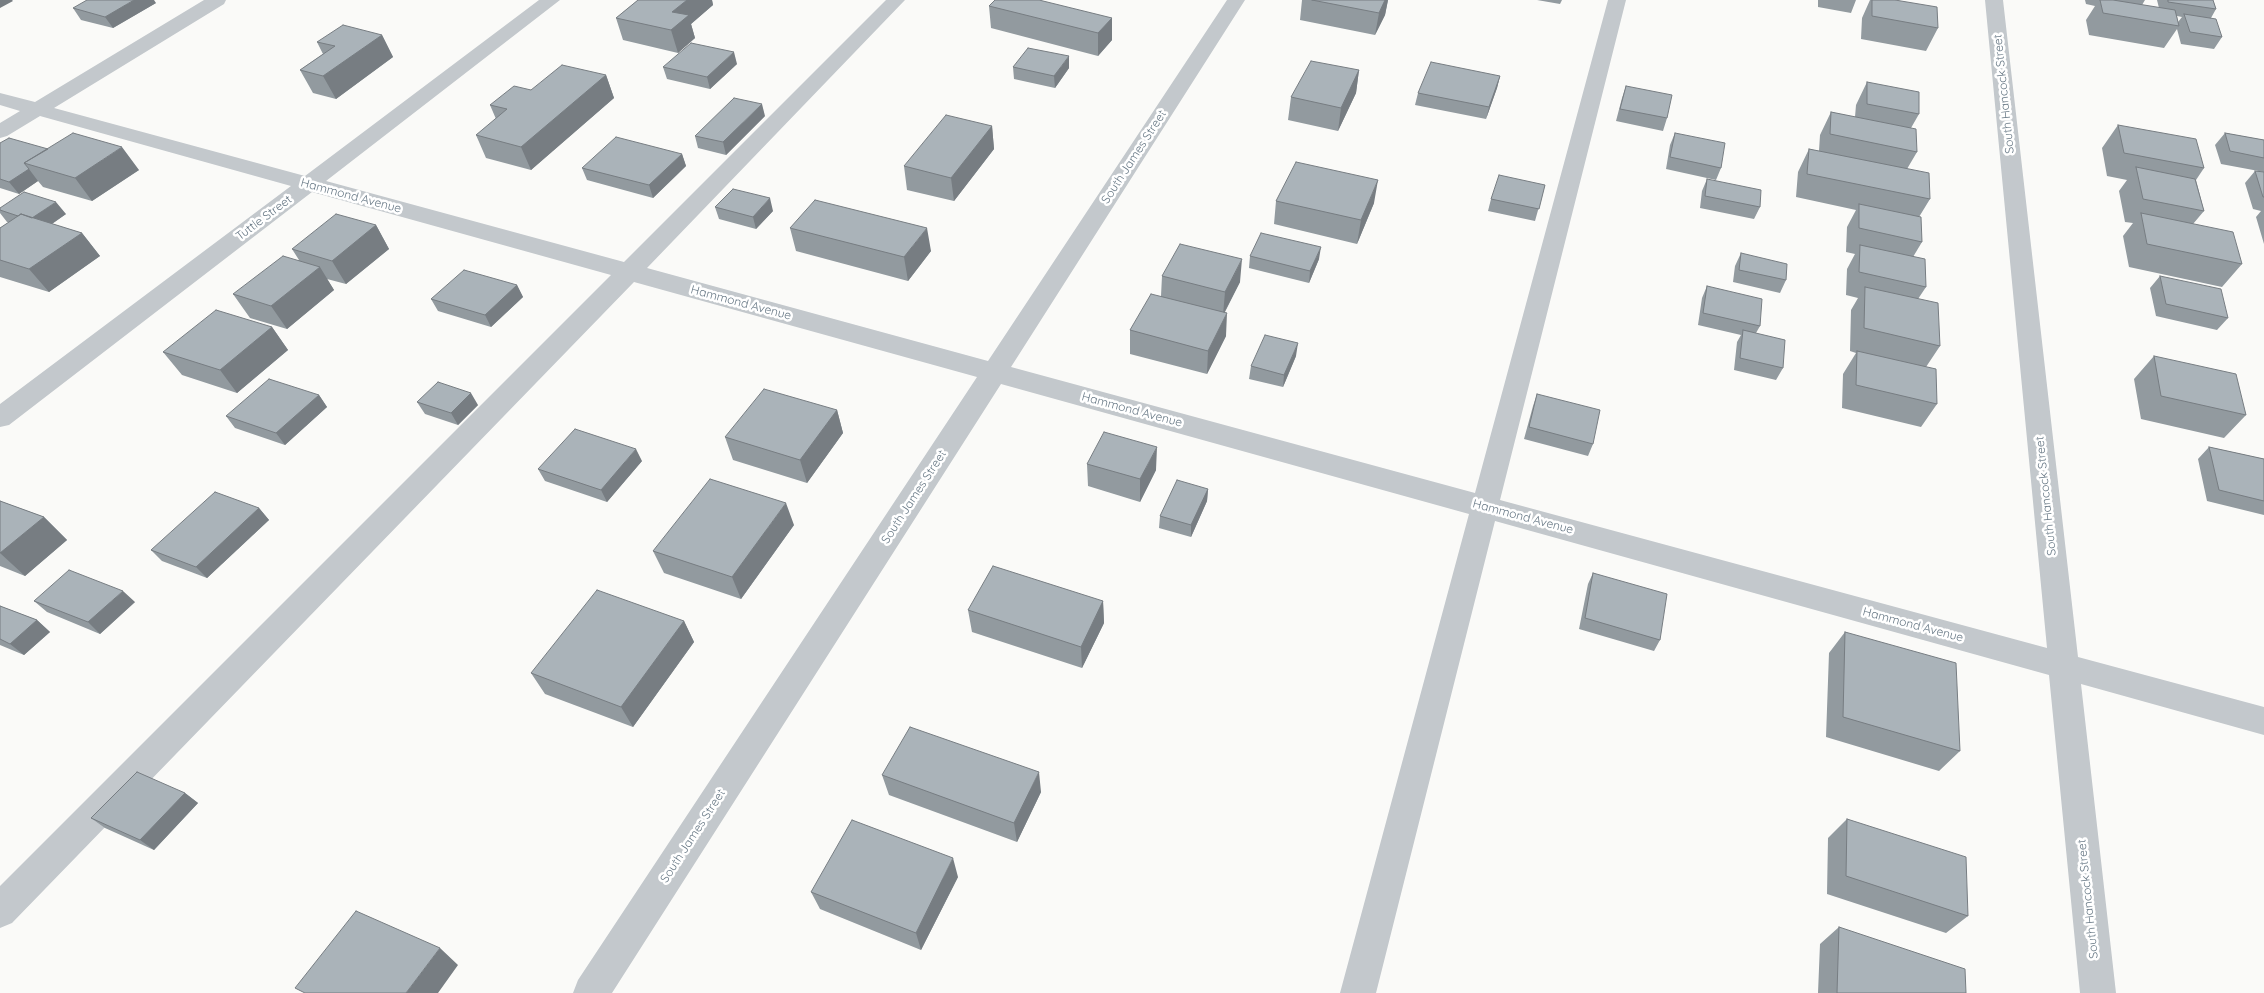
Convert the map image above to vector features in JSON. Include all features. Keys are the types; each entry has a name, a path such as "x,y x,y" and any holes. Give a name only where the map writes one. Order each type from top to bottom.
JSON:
{"street":[{"path":"0,132 217,0"},
{"name":"Tuttle Street","path":"0,418 551,0"},
{"path":"0,911 896,0"},
{"name":"South James Street","path":"591,993 1236,0"},
{"path":"1358,993 1617,0"},
{"name":"South Hancock Street","path":"1994,0 2098,993"},
{"name":"Hammond Avenue","path":"0,99 2264,721"}],"building":[{"path":"87,0 134,0 105,17 73,8"},
{"path":"638,0 687,0 672,12 689,15 671,30 616,18"},
{"path":"995,0 1039,0 1112,18 1098,33 989,6"},
{"path":"1312,0 1385,0 1379,13"},
{"path":"1872,0 1895,0 1937,7 1938,28 1872,16"},
{"path":"2100,0 2113,0 2175,10 2179,26 2103,13"},
{"path":"2168,0 2213,0 2216,9 2168,2"},
{"path":"2184,14 2216,19 2222,37 2190,32"},
{"path":"343,25 382,35 323,76 300,70 335,46 317,42"},
{"path":"691,43 734,52 707,77 663,67"},
{"path":"1028,48 1069,56 1054,76 1013,67"},
{"path":"1311,61 1359,70 1341,108 1291,97"},
{"path":"1431,62 1500,76 1489,107 1418,93"},
{"path":"562,65 606,75 521,147 476,135 507,109 490,105 514,86 531,90"},
{"path":"1867,82 1919,92 1919,114 1867,104"},
{"path":"1626,86 1672,95 1667,118 1620,109"},
{"path":"734,98 762,104 723,142 695,136"},
{"path":"1831,112 1916,129 1917,152 1830,134"},
{"path":"946,115 992,126 951,178 904,166"},
{"path":"2118,125 2196,139 2204,168 2124,153"},
{"path":"73,133 122,147 75,178 24,163"},
{"path":"1675,133 1725,143 1721,168 1670,157"},
{"path":"2225,133 2264,140 2264,158 2230,151"},
{"path":"616,137 682,154 649,185 582,168"},
{"path":"9,138 48,149 24,163 29,169 9,182 0,179 0,143"},
{"path":"1809,149 1929,173 1930,199 1807,174"},
{"path":"1296,162 1378,180 1361,220 1276,201"},
{"path":"2136,167 2195,179 2204,211 2143,199"},
{"path":"2255,171 2264,172 2264,197 2263,197"},
{"path":"1499,175 1545,185 1539,209 1491,199"},
{"path":"1707,179 1761,190 1760,207 1705,196"},
{"path":"733,189 770,198 753,217 715,207"},
{"path":"24,192 56,202 32,218 0,210 0,208"},
{"path":"815,200 927,228 904,257 790,228"},
{"path":"1859,204 1921,217 1922,242 1859,228"},
{"path":"2141,213 2233,232 2242,264 2147,244"},
{"path":"21,214 82,233 29,269 0,260 0,228"},
{"path":"336,214 376,225 332,261 292,249"},
{"path":"1261,233 1321,247 1310,271 1250,256"},
{"path":"1180,244 1242,259 1225,292 1162,276"},
{"path":"1860,245 1925,259 1926,287 1859,272"},
{"path":"1741,253 1787,264 1786,280 1739,270"},
{"path":"283,256 320,267 271,306 233,294"},
{"path":"464,270 517,285 485,315 431,299"},
{"path":"2160,276 2221,289 2228,318 2166,304"},
{"path":"1707,286 1762,299 1760,326 1703,313"},
{"path":"1865,287 1938,303 1940,346 1864,328"},
{"path":"1151,294 1227,313 1208,351 1130,330"},
{"path":"216,310 272,327 220,370 163,352"},
{"path":"1743,330 1785,340 1783,368 1740,358"},
{"path":"1265,335 1298,343 1284,375 1251,366"},
{"path":"1857,351 1936,369 1937,404 1856,385"},
{"path":"2154,356 2236,374 2246,415 2161,396"},
{"path":"269,379 319,395 276,433 226,416"},
{"path":"438,382 471,393 451,413 417,402"},
{"path":"764,389 837,410 800,460 725,437"},
{"path":"1537,394 1600,410 1593,444 1529,427"},
{"path":"575,429 636,449 601,490 538,469"},
{"path":"1104,432 1157,447 1140,479 1087,464"},
{"path":"2209,447 2264,459 2264,501 2219,490"},
{"path":"710,479 786,503 732,577 653,551"},
{"path":"1177,480 1208,489 1191,525 1160,516"},
{"path":"215,492 259,508 196,567 151,550"},
{"path":"0,501 44,517 0,553"},
{"path":"993,566 1103,601 1081,647 968,610"},
{"path":"69,570 123,591 88,622 34,601"},
{"path":"1593,573 1667,594 1660,640 1585,618"},
{"path":"597,590 684,621 621,707 531,673"},
{"path":"0,606 37,620 10,644 0,639"},
{"path":"1845,632 1956,663 1960,751 1843,717"},
{"path":"910,727 1039,772 1014,823 882,775"},
{"path":"137,772 185,793 140,840 91,818"},
{"path":"1847,819 1966,857 1968,916 1846,876"},
{"path":"852,820 953,858 916,933 811,892"},
{"path":"356,911 440,948 406,993 305,993 295,988"},
{"path":"1839,927 1965,969 1966,993 1837,993"}]}
